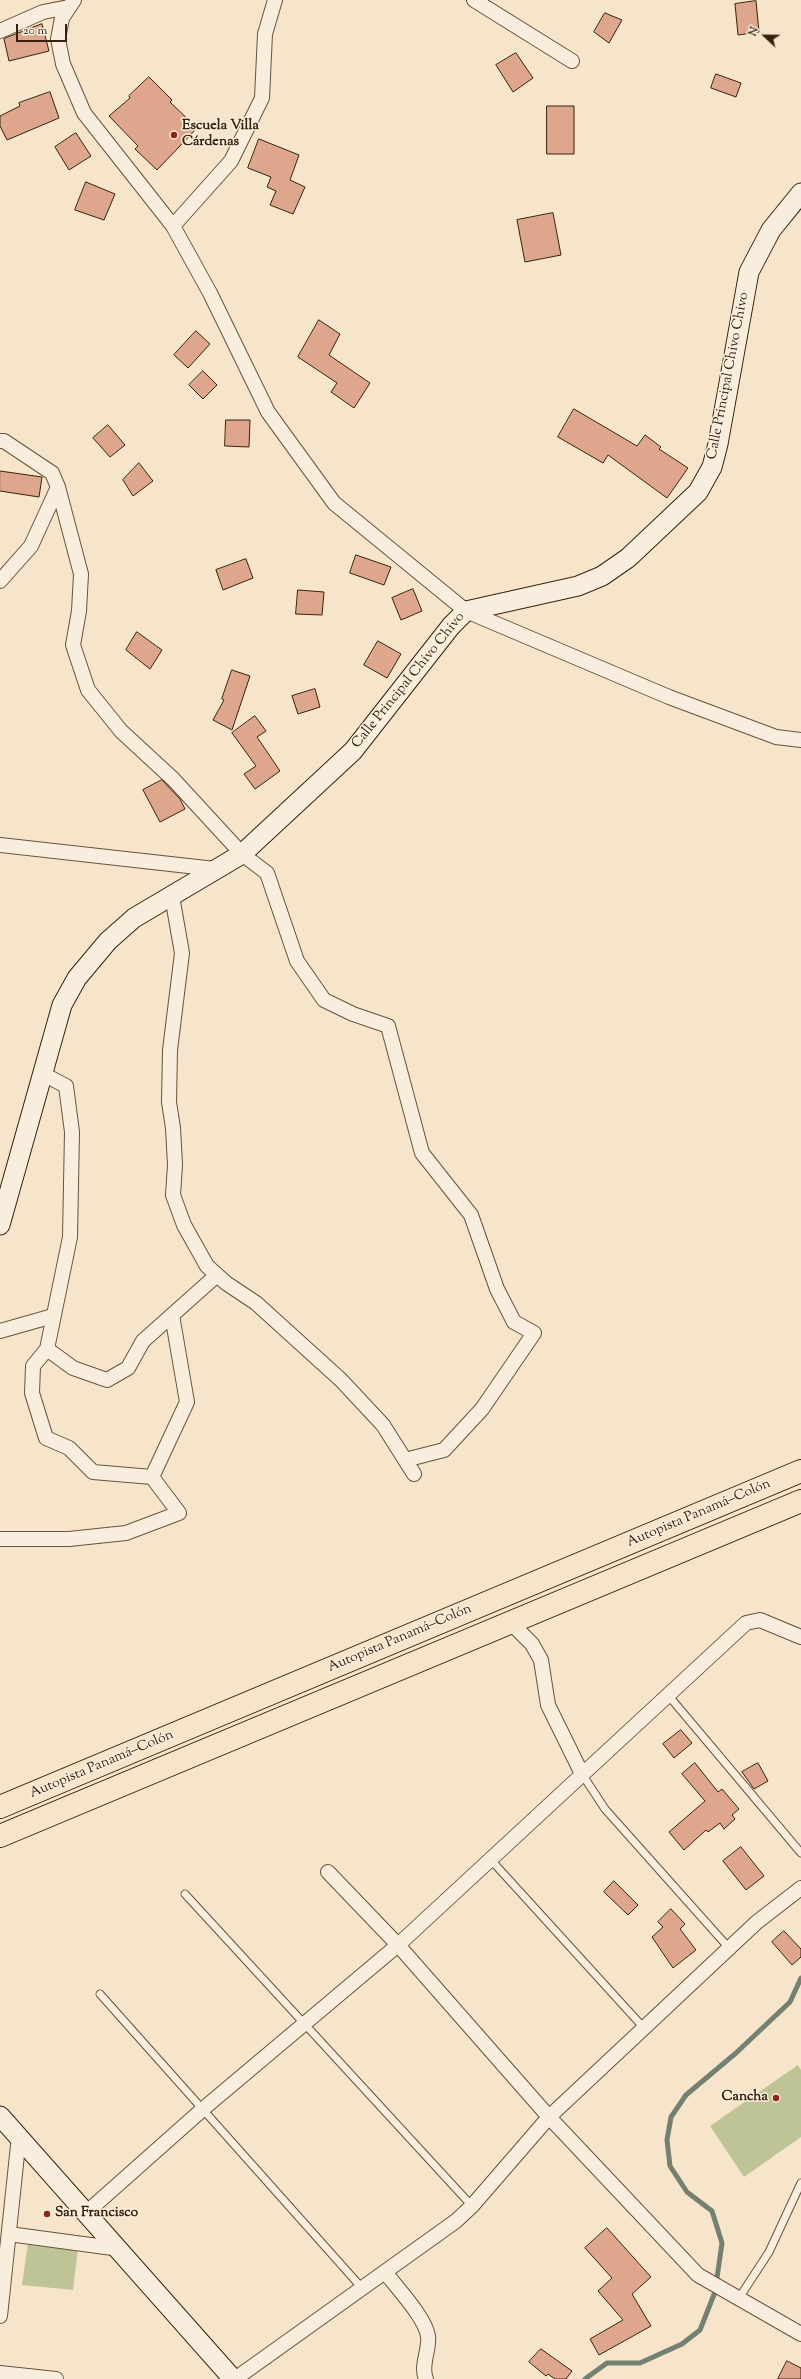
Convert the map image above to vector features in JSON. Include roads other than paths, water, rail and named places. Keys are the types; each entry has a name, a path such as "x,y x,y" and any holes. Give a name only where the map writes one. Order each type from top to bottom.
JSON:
{"highway":[{"name":"Autopista Panamá–Colón","path":"0,1808 801,1471"},
{"name":"Autopista Panamá–Colón","path":"0,1836 801,1501"}],"street":[{"path":"173,226 231,161 262,98 265,34 275,0"},
{"path":"474,0 572,61"},
{"path":"72,4 62,18 58,39 63,64 84,113 173,226 210,293 268,412 310,473 334,503 466,611 669,697 776,737 801,740"},
{"path":"0,31 43,12 72,4"},
{"name":"Calle Principal Chivo Chivo","path":"0,1225 43,1074 52,1036 62,1006 77,978 108,941 134,918 242,854 353,751 451,626 466,611 578,586 602,576 628,558 698,492 712,467 718,444 749,272 771,230 801,193"},
{"path":"0,441 10,444 52,473 58,487 81,574 79,611 73,645 88,690 121,731 173,779 242,854 267,873 297,961 324,1000 353,1014 388,1026 422,1153 471,1215 497,1289 514,1322 534,1333 482,1409 444,1450 405,1460"},
{"path":"0,580 31,546 58,487"},
{"path":"0,845 215,869"},
{"path":"172,896 182,953 170,1050 169,1102 173,1128 175,1165 173,1195 184,1225 207,1266 256,1303 341,1380 383,1425 414,1474"},
{"path":"0,1539 69,1539 126,1533 179,1513 152,1477 93,1472 70,1448 46,1438 32,1393 33,1366 47,1349 70,1237 72,1132 66,1086 43,1074"},
{"path":"47,1349 73,1368 107,1380 128,1368 143,1341 217,1275"},
{"path":"152,1477 187,1402 172,1315"},
{"path":"0,1331 53,1316"},
{"path":"86,2212 203,2110 398,1945 746,1622 760,1620 801,1637"},
{"path":"510,1622 532,1644 541,1660 548,1705 582,1774"},
{"path":"328,1872 398,1945 549,2117 698,2275 801,2334"},
{"path":"0,2116 120,2249 234,2379 456,2221 472,2206 549,2117 757,1922 801,1888"},
{"path":"0,2316 19,2136"},
{"path":"9,2234 120,2249"},
{"path":"384,2272 425,2326 428,2337 426,2379"},
{"path":"0,2373 56,2379"}],"lane":[{"path":"668,1695 801,1853"},
{"path":"582,1774 605,1809 729,1948"},
{"path":"491,1860 644,2028"},
{"path":"185,1894 472,2206"},
{"path":"100,1994 362,2288"},
{"path":"734,2295 770,2252 801,2183"}],"waterway":[{"path":"585,2379 607,2363 640,2363 682,2344 700,2330 715,2292 722,2243 712,2211 687,2192 670,2166 667,2140 671,2117 686,2095 736,2053 790,2002 801,1978"}],"place":[{"name":"Escuela Villa Cárdenas","path":"174,135"},
{"name":"Cancha","path":"776,2098"},
{"name":"San Francisco","path":"47,2214"}]}
